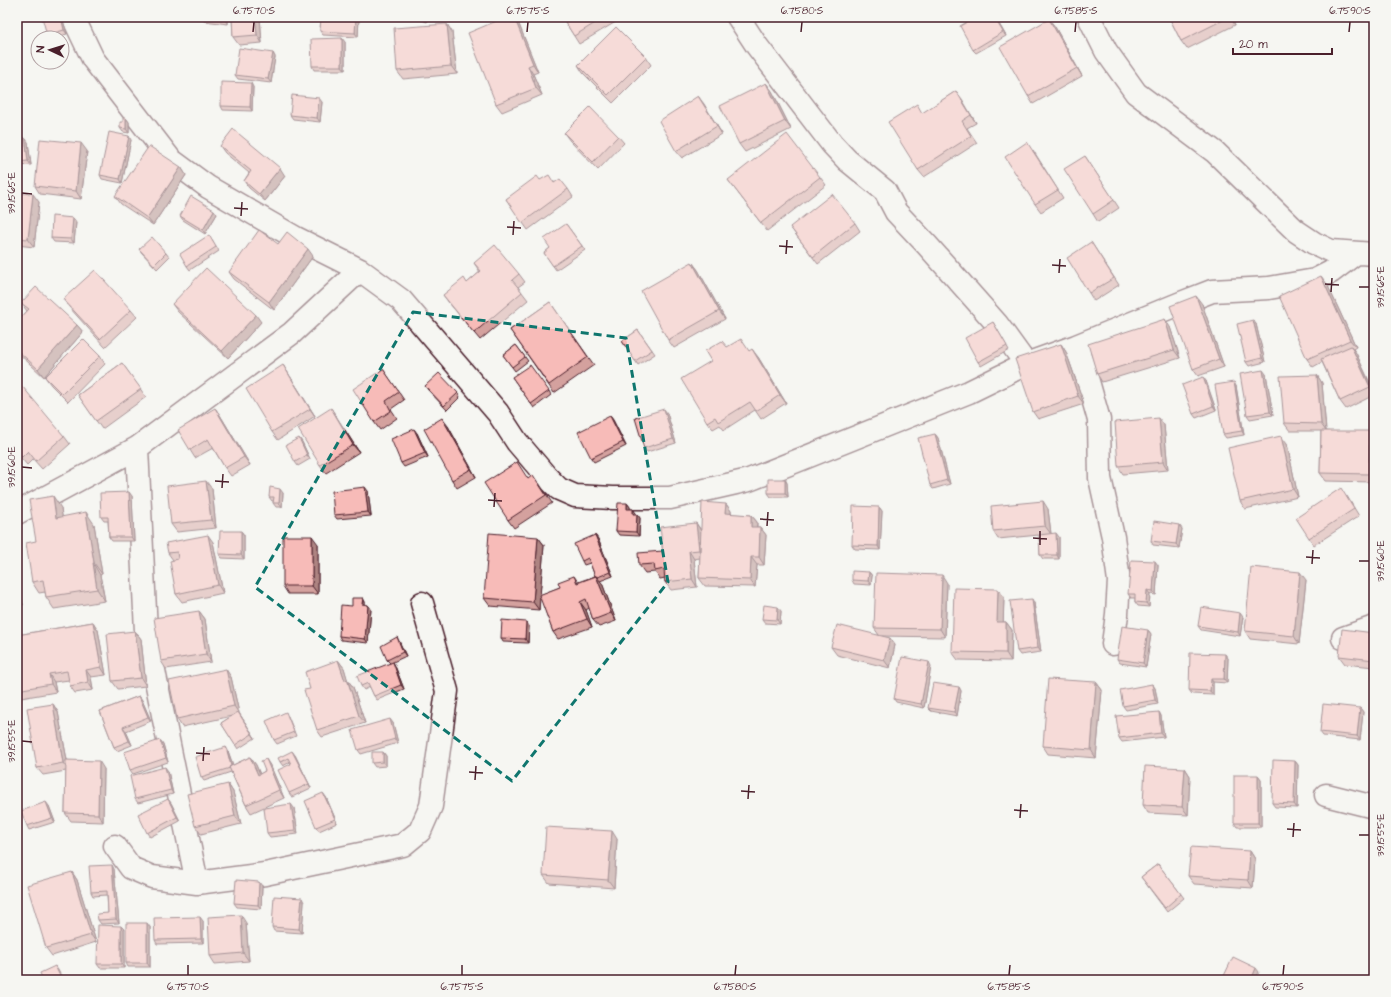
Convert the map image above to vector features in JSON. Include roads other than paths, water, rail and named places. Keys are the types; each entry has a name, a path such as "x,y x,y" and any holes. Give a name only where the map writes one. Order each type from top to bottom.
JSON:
{"street":[{"path":"73,17 93,59 170,159 208,186 263,220 360,270 401,300 498,413 517,442 546,476 559,489 575,496 670,498 749,480 969,392 1026,364 1076,346 1212,291 1269,288 1315,280 1369,257"},
{"path":"738,17 757,46 832,144 847,160 885,191 896,212 997,324 1026,364"},
{"path":"1089,17 1106,50 1136,93 1216,152 1296,231 1314,243 1331,251 1369,257"},
{"path":"17,513 137,448 292,333 360,270"},
{"path":"1076,346 1099,420 1100,478 1113,537 1119,581 1118,614 1113,644"},
{"path":"137,448 146,631 197,883"},
{"path":"115,846 132,868 152,877 197,883 265,874 403,845 420,831 431,806 447,691 422,602"},
{"path":"1343,638 1374,626"},
{"path":"1326,795 1374,807"}]}
